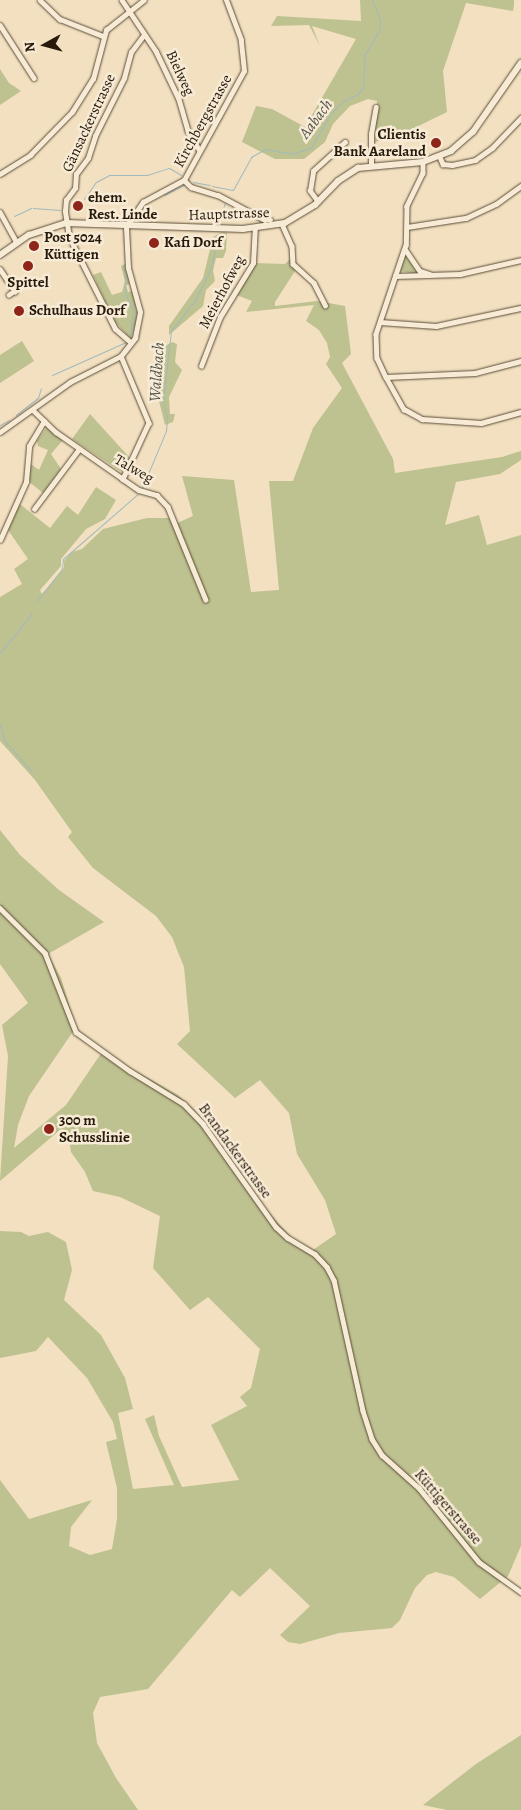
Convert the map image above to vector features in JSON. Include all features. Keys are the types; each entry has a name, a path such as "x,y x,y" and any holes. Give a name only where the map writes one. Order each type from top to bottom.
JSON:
{"street":[{"path":"40,0 60,19 103,36"},
{"name":"Bielweg","path":"122,0 174,87 188,131 199,148"},
{"path":"0,174 46,140 80,101 93,79 103,36 112,23 144,0"},
{"name":"Kirchbergstrasse","path":"126,228 142,202 184,180 199,148 244,71 241,40 226,0"},
{"path":"0,25 34,78"},
{"name":"Gänsackerstrasse","path":"66,224 65,205 75,188 76,174 88,158 95,136 124,78 133,48 144,35"},
{"name":"Hauptstrasse","path":"0,255 43,229 66,224 126,228 255,228 282,224 318,202 351,172 371,165 423,162 440,157 458,146 473,132 521,63"},
{"path":"371,165 371,134 376,107"},
{"path":"440,157 443,164 452,165 475,160 492,148 521,118"},
{"path":"318,202 310,191 313,172 345,142"},
{"path":"423,162 423,172 408,201 405,249 380,322 375,346 386,377 404,409 422,419 473,424 521,412"},
{"path":"184,180 191,187 218,195 272,220"},
{"path":"407,228 466,218 496,204 521,186"},
{"path":"0,212 17,243"},
{"path":"66,224 69,237 115,329 132,343"},
{"path":"282,224 292,246 293,264 314,283 325,305"},
{"path":"0,432 70,382 121,356 132,343 140,325 140,312 128,268 126,228"},
{"name":"Meierhofweg","path":"201,366 220,317 254,258 255,228"},
{"path":"405,249 420,270 433,275"},
{"path":"395,276 487,270 521,260"},
{"path":"0,268 15,291 9,295"},
{"path":"380,322 436,326 521,308"},
{"path":"121,356 149,423 123,480"},
{"path":"386,377 475,373 521,361"},
{"name":"Talweg","path":"32,410 79,449 139,490 157,495 168,507 206,600"},
{"path":"0,540 27,479 29,446 44,421"},
{"path":"34,509 79,449"},
{"name":"Brandackerstrasse","path":"0,908 45,953 76,1032 130,1071 184,1104 203,1124 276,1226 288,1238 314,1254 327,1267 334,1280 360,1399"},
{"name":"Küttigerstrasse","path":"360,1399 372,1439 382,1455 420,1488 479,1562 521,1592"}],"green space":[{"path":"360,0 514,0 514,5 513,11 466,3 443,71 447,112 404,133 375,142 377,101 368,99 350,106 333,124 325,142 304,159 275,159 242,142 256,106 272,109 305,127 356,39 312,26 320,46 309,25 271,26 277,16 361,21"},
{"path":"0,69 9,83 21,91 0,105"},
{"path":"222,232 227,233 226,251 223,258 216,258 213,271 215,281 206,290 203,306 169,335 169,326 203,278 213,237"},
{"path":"404,254 419,273 418,274 399,271"},
{"path":"291,258 297,268 275,302 275,306 317,301 345,306 351,354 342,363 393,459 395,473 502,457 521,451 521,460 500,474 456,482 445,525 479,515 487,545 521,535 521,1546 508,1576 480,1599 454,1577 436,1572 427,1575 415,1588 400,1620 392,1628 339,1633 300,1644 288,1642 280,1635 310,1606 270,1568 240,1597 232,1590 148,1689 100,1697 93,1713 97,1743 116,1778 138,1810 0,1810 0,1480 29,1519 92,1500 71,1527 69,1546 90,1555 112,1549 117,1519 117,1488 106,1442 117,1439 113,1422 87,1378 48,1337 36,1351 0,1358 0,1231 21,1232 29,1236 48,1232 66,1242 72,1270 64,1300 101,1335 125,1378 133,1409 118,1413 133,1489 174,1485 145,1419 154,1415 159,1436 182,1487 239,1480 211,1425 247,1406 240,1397 251,1388 260,1349 208,1297 190,1310 153,1268 160,1216 120,1197 93,1191 85,1172 71,1152 68,1132 61,1129 0,1181 8,1056 2,1025 28,1003 0,964 0,830 20,855 59,890 104,922 48,954 61,978 76,1027 29,1096 18,1125 14,1148 66,1105 102,1052 178,1095 194,1110 256,1198 291,1237 313,1250 336,1234 325,1200 297,1154 289,1113 260,1080 235,1098 177,1044 190,1031 184,967 172,937 156,916 93,868 68,837 72,832 35,780 0,741 0,597 22,584 14,569 28,559 6,527 16,501 50,528 67,506 78,515 96,487 116,500 105,519 86,529 61,559 61,566 40,590 42,594 64,568 64,561 72,552 82,549 103,529 147,518 172,518 175,524 193,516 182,476 234,480 251,592 279,590 269,481 293,481 313,428 342,388 326,364 330,357 327,343 319,330 306,321 314,305 246,312 252,301 234,294 253,263 285,264"},
{"path":"125,264 130,284 126,285 128,292 132,291 138,316 131,339 115,322 93,275 101,272 112,295 122,292 125,281 121,266"},
{"path":"22,341 34,361 0,383 0,355"},
{"path":"172,342 177,344 175,362 182,370 169,397 170,414 175,414 173,422 165,425 158,397 161,359 165,346"},
{"path":"90,414 130,458 123,473 72,439"},
{"path":"47,427 63,440 51,454 61,469 43,493 28,481 28,462 39,470 48,450 38,446 37,441"},
{"path":"521,1735 521,1810 447,1810 423,1805 476,1764"}],"waterway":[{"name":"Aabach","path":"212,186 233,190 251,157 265,149 292,154 311,148 331,113 345,100 358,94 363,88 365,54 380,29 380,19 372,0"},
{"path":"84,199 96,182 109,175 147,175 169,168 181,175"},
{"name":"Aabach","path":"193,182 210,185"},
{"path":"164,195 184,185"},
{"name":"Waldbach","path":"218,223 225,203"},
{"path":"14,216 31,208"},
{"path":"33,208 60,210"},
{"name":"Waldbach","path":"142,488 166,431 167,419 163,400 171,331 194,302 209,273 219,236"},
{"path":"124,268 126,295 133,310 130,335"},
{"path":"52,375 126,342"},
{"path":"16,415 38,398 41,388"},
{"path":"0,425 9,420"},
{"name":"Waldbach","path":"36,602 62,569 63,559 139,493"},
{"name":"Waldbach","path":"0,653 32,613"},
{"name":"Waldbach","path":"0,724 4,740 32,772"}],"place":[{"name":"Clientis Bank Aareland","path":"436,143"},
{"name":"ehem. Rest. Linde","path":"78,206"},
{"name":"Kafi Dorf","path":"154,243"},
{"name":"Post 5024 Küttigen","path":"34,246"},
{"name":"Spittel","path":"28,266"},
{"name":"Schulhaus Dorf","path":"19,311"},
{"name":"300 m Schusslinie","path":"49,1129"}]}
